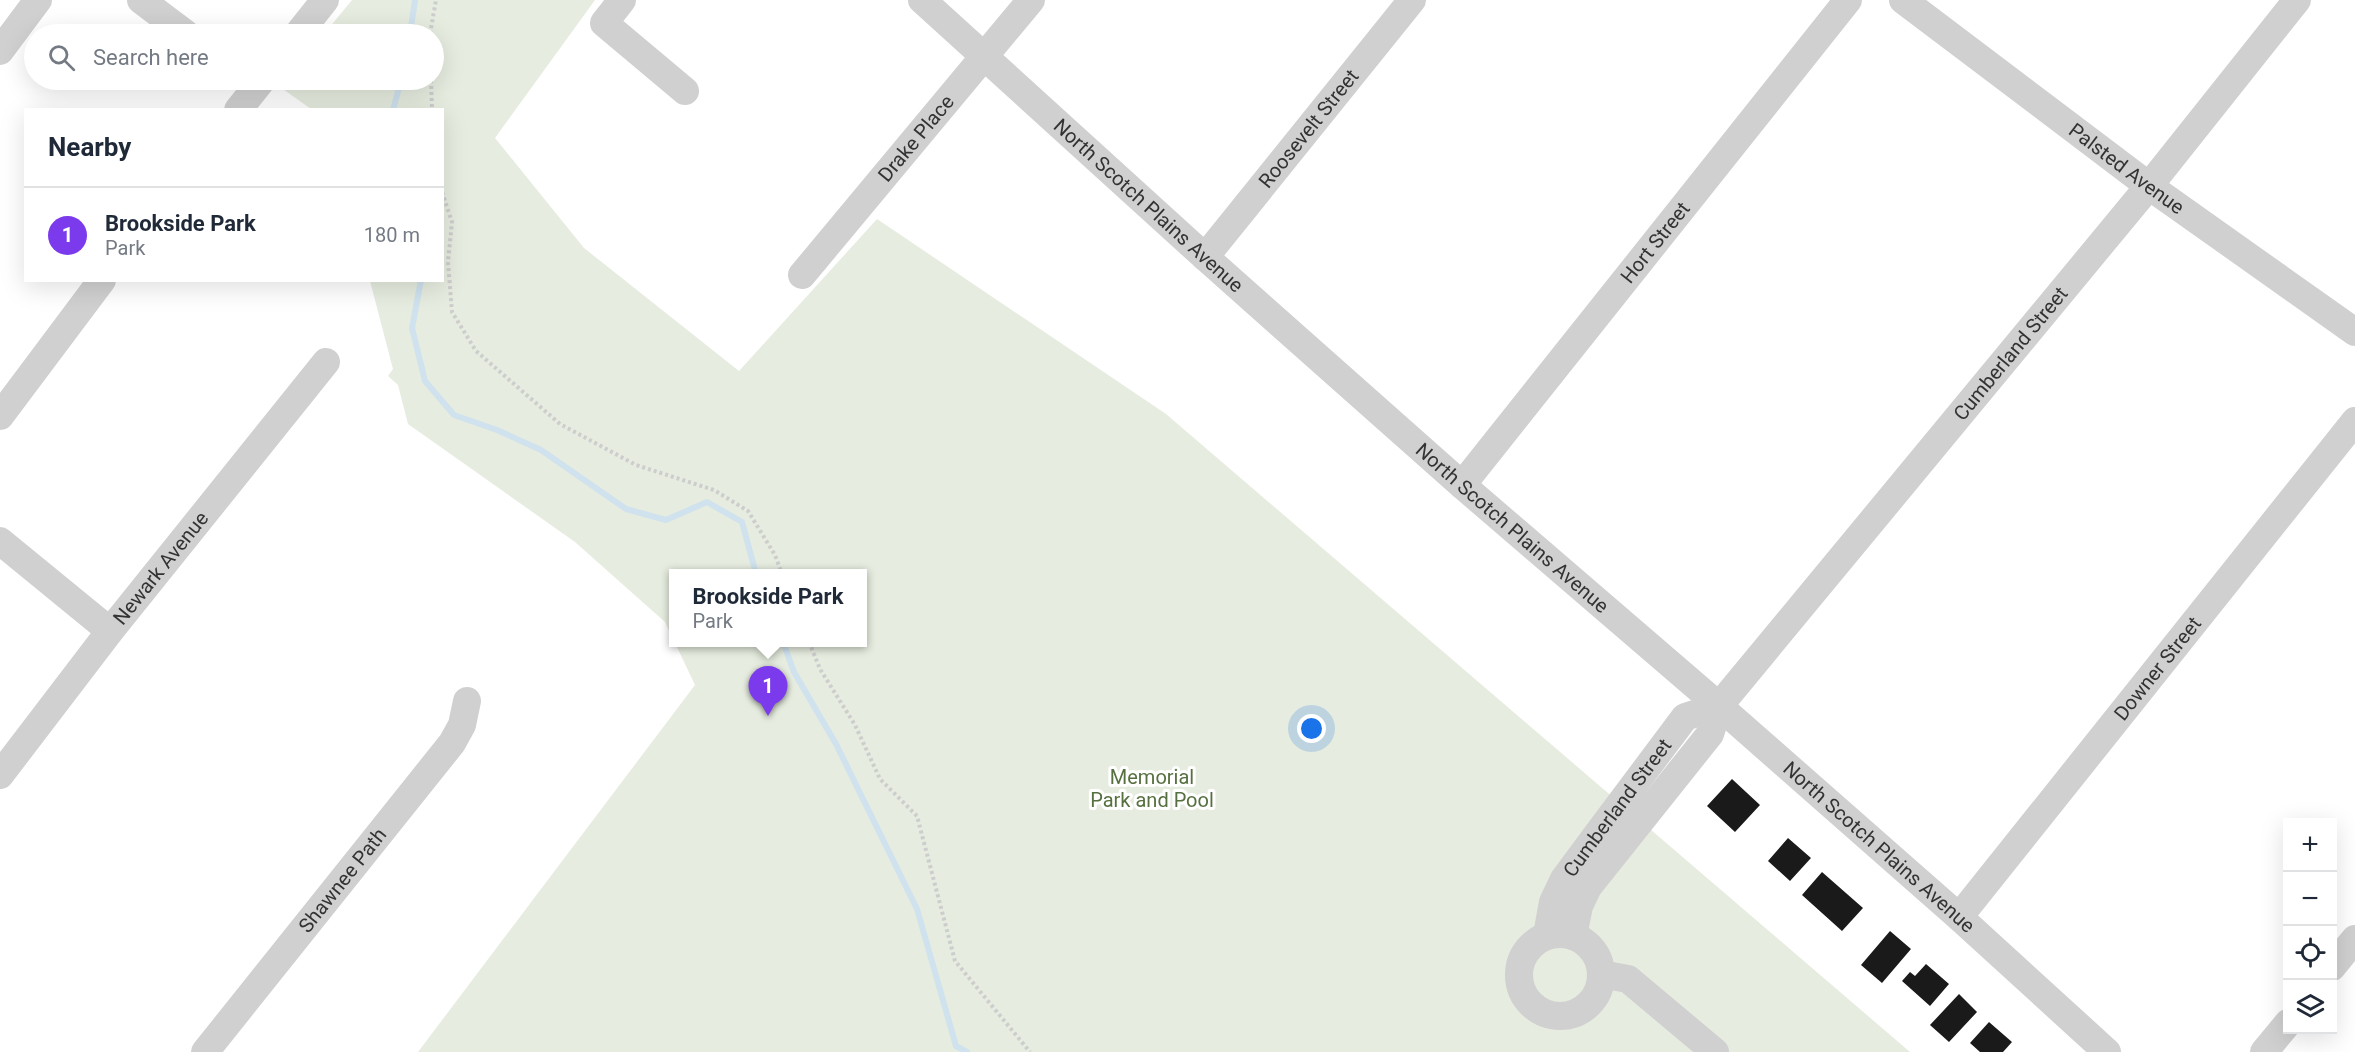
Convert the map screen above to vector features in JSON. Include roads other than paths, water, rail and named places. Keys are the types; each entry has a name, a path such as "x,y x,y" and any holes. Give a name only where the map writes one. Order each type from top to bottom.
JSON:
{"street":[{"path":"0,51 38,0"},
{"path":"141,0 173,24"},
{"path":"306,24 325,0"},
{"path":"622,0 604,23 685,91"},
{"name":"North Scotch Plains Avenue","path":"922,0 1205,257 1462,485 1719,706 1959,917 2108,1052"},
{"name":"Drake Place","path":"802,275 1031,0"},
{"name":"Roosevelt Street","path":"1205,257 1412,0"},
{"name":"Hort Street","path":"1462,485 1848,0"},
{"name":"Palsted Avenue","path":"1903,0 2150,186 2355,332"},
{"name":"Cumberland Street","path":"1560,936 1588,887 1710,734 1719,706 2150,186 2297,0"},
{"path":"239,108 249,90"},
{"path":"0,416 100,282"},
{"name":"Newark Avenue","path":"0,775 110,631 326,362"},
{"name":"Downer Street","path":"1959,917 2355,421"},
{"path":"0,541 110,631"},
{"name":"Shawnee Path","path":"205,1052 452,743 462,725 467,701"},
{"path":"1560,936 1585,942 1594,951 1601,974 1599,988 1594,999 1584,1009 1572,1015 1559,1017 1534,1008 1525,998 1518,973 1521,960 1536,941 1560,936"},
{"path":"2337,961 2355,939"},
{"path":"1601,974 1628,979 1715,1052"},
{"path":"2264,1052 2283,1029"}],"waterway":[{"path":"411,24 415,0"},
{"path":"394,108 398,90"},
{"path":"421,282 412,328 425,381 454,415 497,430 541,450 626,509 666,520 707,502 742,522 755,569"},
{"path":"785,647 794,672 836,744 917,909 956,1046 967,1052"}],"place":[{"name":"Brookside Park","path":"768,716"}],"park label":[{"name":"Memorial Park and Pool","path":"1152,788"}]}
